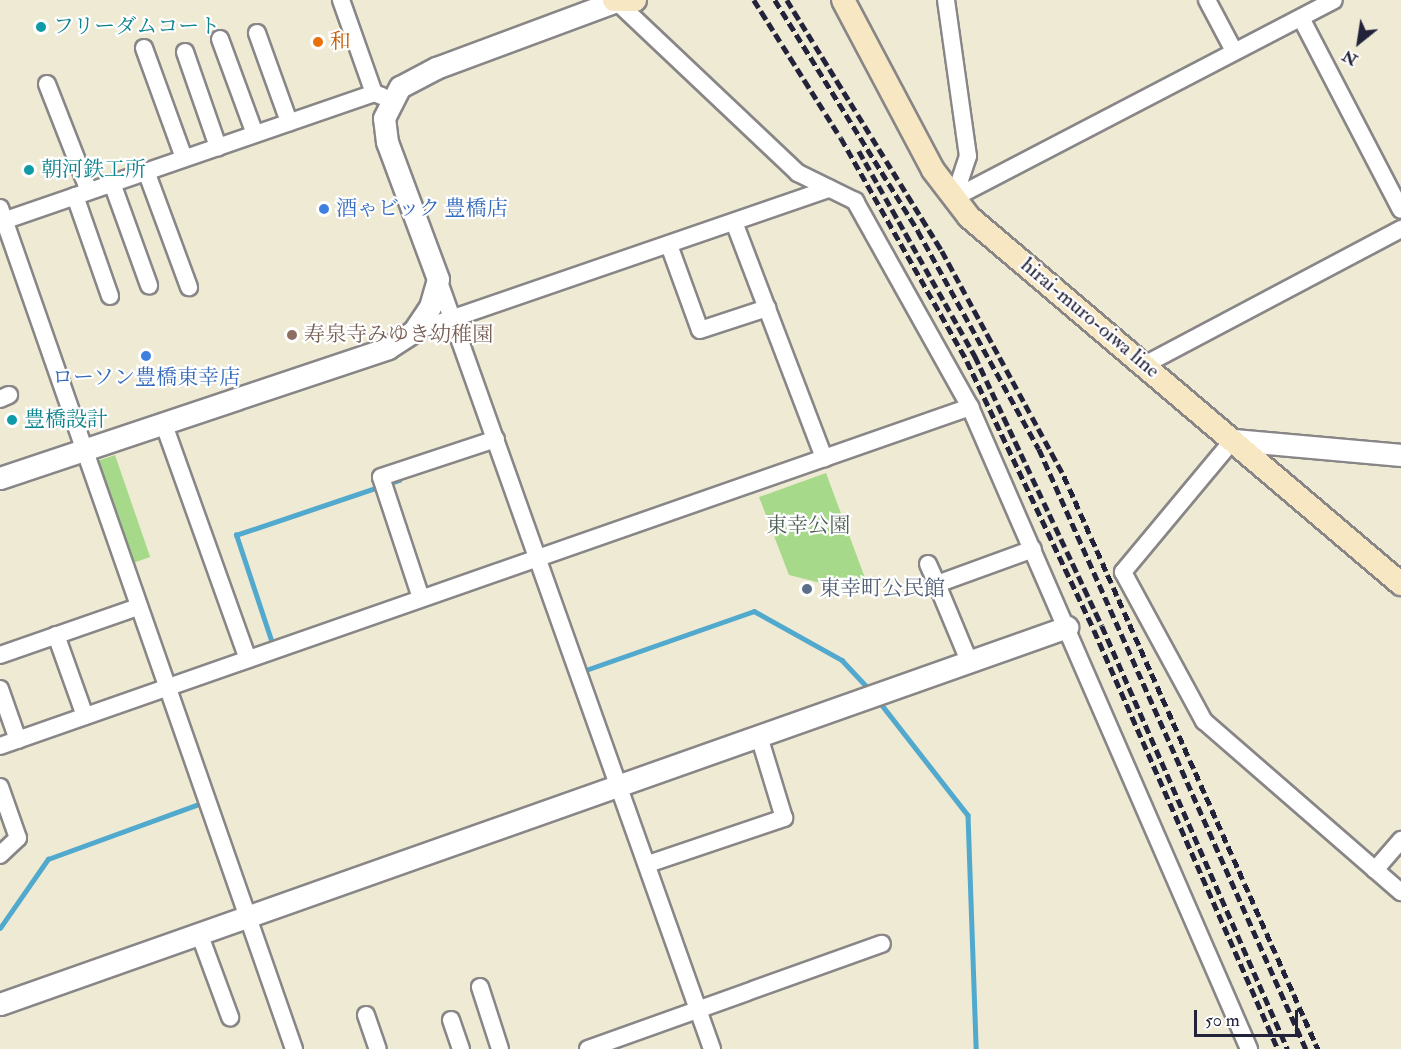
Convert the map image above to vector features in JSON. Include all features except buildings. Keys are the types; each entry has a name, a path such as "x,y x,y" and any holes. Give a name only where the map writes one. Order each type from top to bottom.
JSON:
{"main road":[{"name":"hirai-muro-oiwa line","path":"843,0 933,170 969,217 1146,364 1401,584"}],"street":[{"path":"341,0 384,97 387,142 620,785 712,1049"},
{"path":"294,1049 2,216 82,194 289,122 384,97 436,68 622,0 798,173 855,201 970,407 1249,1049"},
{"path":"946,0 968,156 954,198"},
{"path":"1207,0 1234,51"},
{"path":"954,198 1334,0"},
{"path":"1301,18 1401,210"},
{"path":"257,33 289,122"},
{"path":"220,39 255,134"},
{"path":"144,48 184,158"},
{"path":"185,52 218,147"},
{"path":"47,84 82,194 110,296"},
{"path":"146,171 189,287"},
{"path":"112,183 149,285"},
{"path":"0,478 388,348 413,332 829,189"},
{"path":"734,222 825,458"},
{"path":"1146,364 1401,229"},
{"path":"669,245 700,330 767,308"},
{"path":"413,332 430,307 438,279"},
{"path":"0,746 970,407"},
{"path":"164,422 248,659"},
{"path":"421,598 381,477 496,439"},
{"path":"1401,455 1233,440 1124,572 1204,721 1401,892"},
{"path":"937,584 1032,549"},
{"path":"928,564 969,661"},
{"path":"0,655 138,607"},
{"path":"0,1004 1067,627"},
{"path":"56,635 85,716"},
{"path":"0,689 18,740"},
{"path":"648,864 784,818 759,736"},
{"path":"0,787 18,838 0,855"},
{"path":"1375,870 1401,840"},
{"path":"200,933 230,1017"},
{"path":"588,1049 882,944"},
{"path":"480,987 500,1049"},
{"path":"366,1015 378,1049"},
{"path":"451,1020 461,1049"}],"green space":[{"path":"115,455 150,557 130,564 95,462"},
{"name":"東幸公園","path":"826,473 868,586 848,590 789,575 759,497"}],"waterway":[{"path":"272,643 236,535 399,480"},
{"path":"583,671 754,611 842,660 871,691"},
{"path":"878,700 968,815 976,1049"},
{"path":"0,928 48,859 205,802"}],"railway":[{"path":"754,0 841,138 967,361 1094,630 1278,1049"},
{"path":"775,0 918,231 1039,449 1306,1049"},
{"path":"787,0 942,251 1064,476 1318,1049"},
{"path":"859,151 975,356 1102,626 1288,1049"}],"place":[{"name":"フリーダムコート","path":"41,27"},
{"name":"和","path":"318,42"},
{"name":"朝河鉄工所","path":"29,170"},
{"name":"酒ゃビック 豊橋店","path":"324,209"},
{"name":"寿泉寺みゆき幼稚園","path":"292,335"},
{"name":"ローソン豊橋東幸店","path":"146,356"},
{"name":"豊橋設計","path":"12,420"},
{"name":"東幸町公民館","path":"807,589"}]}
